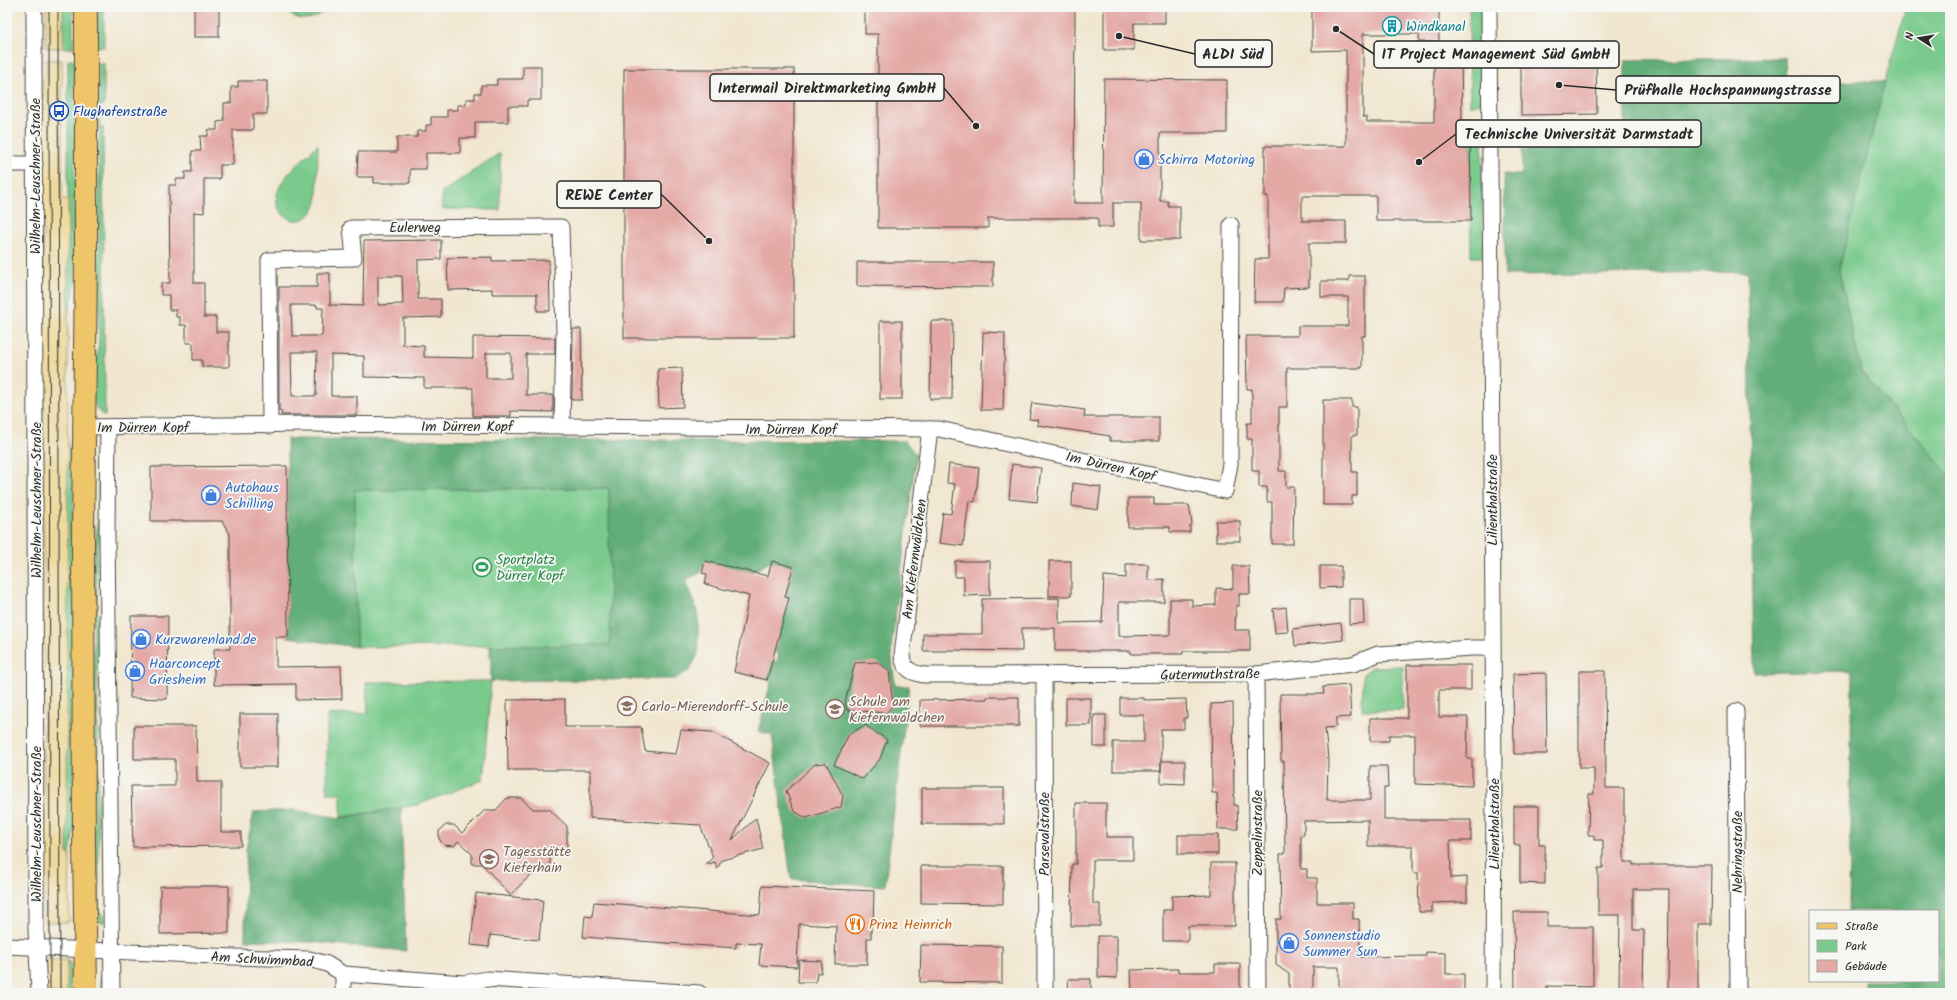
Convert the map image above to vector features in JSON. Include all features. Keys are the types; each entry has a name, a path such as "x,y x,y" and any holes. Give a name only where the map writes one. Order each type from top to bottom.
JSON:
{"main road":[{"path":"86,7 86,260 83,427 84,845 86,993"}],"street":[{"name":"Wilhelm-Leuschner-Straße","path":"34,7 37,947 39,993"},
{"name":"Lilienthalstraße","path":"1489,7 1493,993"},
{"path":"7,164 35,164"},
{"name":"Im Dürren Kopf","path":"83,427 270,426 306,424 930,429 962,433 1225,491 1230,464 1231,225"},
{"name":"Eulerweg","path":"270,426 269,260 354,258 350,228 438,227 561,227 564,332 562,426"},
{"path":"108,427 107,534 112,993"},
{"name":"Am Kiefernwäldchen","path":"924,675 908,669 903,663 902,655 930,429"},
{"name":"Gutermuthstraße","path":"924,675 1256,674 1352,664 1378,654 1492,648"},
{"name":"Zeppelinstraße","path":"1256,674 1258,993"},
{"name":"Parsevalstraße","path":"1044,675 1045,993"},
{"name":"Nehringstraße","path":"1736,711 1738,993"},
{"name":"Am Schwimmbad","path":"7,946 309,959 327,964 343,974 464,982 487,979 699,993"},
{"path":"343,974 343,993"}],"green space":[{"path":"63,7 73,7 73,48 63,48"},
{"path":"98,7 104,7 104,47 98,47"},
{"path":"285,7 328,7 323,12 312,18 300,19 289,13"},
{"path":"1469,7 1482,7 1482,102 1470,106"},
{"path":"1906,7 1950,7 1950,476 1861,371 1839,270 1885,81"},
{"path":"1785,58 1786,82 1885,81 1839,270 1861,372 1950,476 1950,993 1865,993 1865,982 1939,982 1939,910 1849,910 1852,671 1754,673 1748,272 1505,275 1504,174 1522,175 1522,149 1557,149 1557,140 1625,140 1625,60"},
{"path":"68,60 74,60 75,276 74,291 68,315"},
{"path":"99,63 104,63 104,105 100,105 100,127 103,127 105,416 98,411 94,403 92,393 99,342"},
{"path":"1470,118 1482,121 1483,257 1471,257"},
{"path":"318,144 317,202 312,212 305,218 297,220 290,219 283,215 279,208 277,200 278,191 290,173"},
{"path":"500,153 500,210 442,209 442,192"},
{"path":"287,439 905,441 916,455 891,650 895,686 909,686 885,886 791,879 772,735 758,731 771,682 767,680 772,661 777,662 779,654 774,652 782,606 788,607 790,599 785,597 793,567 772,561 752,572 702,566 700,573 686,580 698,613 698,654 690,670 674,679 491,681 490,646 610,645 609,488 355,490 356,647 288,637"},
{"path":"67,440 73,472 75,823 70,854 67,854"},
{"path":"98,456 101,456 101,529 97,553 99,912 104,915 104,922 99,922 98,876 95,858 93,561 98,517"},
{"name":"Sportplatz Dürrer Kopf","path":"609,488 610,645 356,647 355,490"},
{"path":"1403,666 1403,710 1362,710 1363,674 1372,667"},
{"path":"491,681 483,780 417,805 341,817 341,793 327,793 327,715 368,713 366,682"},
{"path":"401,808 406,951 311,942 245,940 246,849 254,812 294,810 340,818"},
{"path":"67,960 71,964 71,993 67,993"},
{"path":"100,977 104,977 104,993 101,993"}],"sand":[{"path":"46,7 63,7 63,48 46,48"},
{"path":"46,60 62,60 62,200 68,200 67,854 70,854 69,922 44,922 43,81 46,73"},
{"path":"46,960 67,960 67,993 45,993"}],"building":[{"path":"194,7 219,7 219,37 194,37"},
{"path":"865,7 1023,9 1023,7 1075,7 1074,203 1103,203 1104,79 1227,80 1227,133 1160,133 1160,201 1168,201 1168,206 1180,206 1180,240 1141,240 1141,203 1113,203 1113,227 1098,227 1098,218 988,218 988,228 878,228 878,34 865,34"},
{"path":"1104,7 1165,7 1165,23 1134,23 1134,50 1104,50"},
{"path":"1312,7 1439,7 1439,42 1419,42 1419,34 1363,34 1363,117 1367,117 1367,122 1434,122 1434,55 1461,54 1462,121 1470,121 1471,221 1376,221 1376,196 1302,196 1302,221 1346,221 1346,243 1309,243 1309,287 1284,288 1283,302 1254,302 1255,259 1268,259 1268,196 1265,196 1265,146 1346,146 1346,50 1312,51"},
{"path":"1596,60 1597,114 1521,115 1521,61"},
{"path":"523,66 541,66 541,100 527,100 527,106 508,106 508,122 475,122 475,138 460,138 460,153 426,153 426,169 410,169 410,183 374,183 374,177 357,177 358,152 397,152 397,137 417,137 417,131 426,131 426,125 431,125 431,117 447,117 447,110 458,110 458,105 466,105 466,99 475,99 475,93 481,93 481,85 497,85 497,79 523,79"},
{"path":"624,69 794,69 794,338 624,338"},
{"path":"238,81 267,81 267,114 253,114 253,130 233,130 233,165 220,165 220,179 204,179 204,213 194,212 194,283 204,283 204,317 216,317 216,332 229,332 229,367 202,367 202,360 193,360 193,343 186,343 186,325 180,325 180,317 176,317 176,310 169,310 169,295 161,295 161,283 170,283 169,185 176,185 176,179 185,179 185,172 192,172 192,151 201,151 200,136 208,136 208,130 217,130 217,122 224,121 224,103 231,103 231,87 238,87"},
{"path":"441,240 441,259 418,260 418,299 441,299 441,317 403,318 403,345 424,346 424,357 473,358 473,337 555,338 555,354 526,354 526,395 553,395 553,412 511,411 511,416 473,416 473,388 424,388 424,378 364,377 364,356 331,355 331,396 357,396 357,415 281,415 282,411 279,411 279,287 317,287 317,273 330,273 330,305 363,306 364,241","holes":["378,276 402,276 403,304 378,305","291,305 317,305 317,308 323,308 322,336 292,336","291,352 317,352 316,396 292,396","486,353 511,353 511,378 486,378"]},
{"path":"492,257 492,261 549,260 550,311 537,311 537,294 492,294 492,289 448,290 447,258"},
{"path":"857,262 993,262 993,287 857,286"},
{"path":"1349,276 1365,276 1365,336 1362,336 1362,368 1287,368 1287,407 1279,407 1279,471 1286,471 1286,487 1294,487 1293,544 1272,544 1272,502 1267,502 1267,487 1259,487 1259,471 1252,471 1252,439 1247,439 1247,423 1252,423 1252,389 1247,389 1246,336 1298,336 1298,326 1348,326 1348,297 1321,297 1321,281 1349,281"},
{"path":"880,321 902,321 902,399 880,399"},
{"path":"931,321 953,321 952,399 930,399"},
{"path":"573,329 581,329 582,400 572,400"},
{"path":"983,332 1005,333 1003,410 981,410"},
{"path":"682,368 683,407 659,408 658,369"},
{"path":"1323,400 1352,400 1352,407 1357,407 1357,435 1352,435 1352,472 1357,472 1357,496 1352,496 1352,505 1323,505"},
{"path":"1032,403 1085,410 1084,417 1159,417 1159,441 1110,441 1110,436 1037,425 1038,420 1029,419"},
{"path":"949,464 979,468 975,502 969,501 963,546 939,543 943,513 951,514 955,484 947,483"},
{"path":"1012,464 1041,468 1037,502 1009,499"},
{"path":"287,466 288,637 276,637 276,667 341,666 342,699 296,700 296,684 214,685 214,649 230,649 230,534 222,521 151,521 151,467"},
{"path":"1073,483 1101,487 1098,510 1072,506"},
{"path":"1128,498 1154,498 1154,505 1189,505 1192,524 1190,526 1190,532 1170,532 1170,527 1128,527"},
{"path":"1216,521 1240,521 1240,541 1216,541"},
{"path":"705,561 768,576 772,561 793,567 785,597 789,598 767,680 734,672 749,596 705,584 707,574 702,573"},
{"path":"955,561 990,561 990,595 964,596 964,577 955,577"},
{"path":"1049,561 1071,561 1071,596 1049,596"},
{"path":"1126,564 1148,564 1148,580 1164,579 1164,602 1119,602 1119,636 1170,635 1170,599 1192,599 1192,606 1216,605 1216,588 1233,589 1233,566 1249,566 1250,594 1239,594 1239,606 1236,606 1235,630 1250,630 1250,651 1183,651 1183,654 1131,654 1131,651 1055,651 1055,628 1022,628 1022,651 923,651 923,634 982,634 982,599 1059,598 1059,623 1102,622 1104,576 1126,578"},
{"path":"1320,566 1341,566 1341,587 1320,588"},
{"path":"1349,599 1363,599 1364,623 1349,624"},
{"path":"1286,607 1288,632 1275,633 1273,609"},
{"path":"131,616 168,616 167,699 130,698"},
{"path":"1341,623 1343,640 1295,646 1293,629"},
{"path":"877,662 889,670 893,705 886,713 847,710 845,702 855,663"},
{"path":"1407,665 1471,665 1471,690 1439,690 1439,717 1468,717 1467,759 1472,759 1472,786 1415,784 1415,735 1389,735 1389,741 1370,741 1370,718 1407,718"},
{"path":"1579,671 1605,671 1606,788 1624,788 1624,862 1633,862 1633,865 1712,865 1711,924 1698,924 1698,993 1668,993 1669,889 1633,889 1633,930 1644,930 1643,990 1619,990 1620,915 1598,915 1598,868 1603,868 1603,840 1594,840 1594,835 1588,835 1589,794 1594,794 1594,768 1579,768"},
{"path":"1546,673 1547,754 1514,754 1513,674"},
{"path":"1349,685 1351,717 1336,718 1336,727 1325,728 1328,759 1327,800 1370,800 1370,766 1387,766 1388,788 1384,788 1384,820 1471,820 1471,841 1450,841 1451,878 1467,877 1467,902 1432,903 1432,912 1419,912 1418,873 1413,873 1413,846 1368,846 1368,820 1304,821 1304,835 1301,835 1301,869 1307,869 1307,878 1317,878 1317,903 1353,903 1353,919 1359,919 1360,957 1426,956 1426,952 1446,953 1446,974 1464,974 1464,991 1339,991 1339,967 1313,967 1313,993 1289,993 1289,974 1276,965 1276,919 1281,919 1280,854 1285,854 1284,761 1281,761 1280,694 1324,694 1323,687"},
{"path":"987,697 1019,697 1019,726 920,726 920,700 987,699"},
{"path":"1066,698 1091,698 1091,725 1066,725"},
{"path":"1120,698 1144,698 1144,700 1186,699 1187,718 1184,718 1184,729 1161,729 1161,771 1113,771 1113,742 1144,742 1144,715 1120,715"},
{"path":"565,699 565,727 641,727 645,751 676,754 681,730 712,732 770,763 732,840 756,818 763,849 722,860 717,869 715,862 705,865 713,857 700,825 590,818 590,770 508,770 507,700"},
{"path":"1233,703 1234,805 1237,805 1238,829 1218,829 1217,793 1212,793 1211,704"},
{"path":"240,714 278,714 278,767 240,767"},
{"path":"1094,715 1106,715 1106,747 1094,747"},
{"path":"865,725 887,740 880,759 863,779 834,765 849,734"},
{"path":"134,726 196,726 197,782 221,782 221,832 241,832 241,846 133,847 131,786 175,786 175,759 134,759"},
{"path":"1161,761 1185,761 1185,784 1161,783"},
{"path":"826,763 843,796 841,807 806,818 794,811 786,791 815,764"},
{"path":"922,788 1004,788 1004,824 922,824"},
{"path":"507,798 521,798 533,809 549,809 567,826 567,849 550,848 550,866 538,868 510,895 482,864 472,864 472,854 458,841 454,846 444,845 439,839 439,831 446,825 454,825 462,833 485,810 496,810"},
{"path":"1076,803 1106,803 1106,837 1133,837 1133,860 1093,860 1093,904 1100,904 1100,926 1071,926 1072,864 1076,864"},
{"path":"1514,806 1539,806 1539,845 1545,845 1545,884 1520,883 1520,845 1514,845"},
{"path":"1178,835 1218,835 1218,854 1178,854"},
{"path":"1211,863 1235,863 1235,926 1188,926 1188,941 1163,941 1163,910 1172,910 1172,896 1211,895"},
{"path":"921,866 1003,866 1003,904 921,903"},
{"path":"160,886 229,886 229,933 160,934"},
{"path":"762,886 874,891 871,938 867,938 867,964 835,964 836,926 799,924 797,967 759,965 761,944 736,943 736,948 583,937 585,916 592,917 594,902 760,915"},
{"path":"476,893 543,900 539,940 490,935 489,947 471,945"},
{"path":"1514,912 1547,912 1547,927 1593,927 1593,987 1547,986 1547,993 1515,993"},
{"path":"1098,936 1117,936 1117,978 1098,977"},
{"path":"921,945 1002,946 1002,983 920,982"},
{"path":"799,960 822,961 821,973 817,973 816,982 798,982"},
{"path":"1215,964 1240,964 1240,990 1178,991 1178,993 1132,993 1131,970 1178,969 1178,972 1215,972"},
{"path":"1068,979 1091,979 1091,993 1069,993"}],"tram line":[{"path":"49,7 50,993"},
{"path":"58,7 60,993"}],"place":[{"name":"Windkanal","path":"1392,26"},
{"name":"IT Project Management Süd GmbH","path":"1336,29"},
{"name":"ALDI Süd","path":"1119,36"},
{"name":"Prüfhalle Hochspannungstrasse","path":"1559,85"},
{"name":"Flughafenstraße","path":"59,111"},
{"name":"Intermail Direktmarketing GmbH","path":"976,126"},
{"name":"Schirra Motoring","path":"1144,159"},
{"name":"Technische Universität Darmstadt","path":"1419,162"},
{"name":"REWE Center","path":"709,241"},
{"name":"Autohaus Schilling","path":"211,495"},
{"name":"Sportplatz Dürrer Kopf","path":"482,567"},
{"name":"Kurzwarenland.de","path":"141,639"},
{"name":"Haarconcept Griesheim","path":"135,671"},
{"name":"Carlo-Mierendorff-Schule","path":"627,706"},
{"name":"Schule am Kiefernwäldchen","path":"835,709"},
{"name":"Tagesstätte Kieferhain","path":"489,859"},
{"name":"Prinz Heinrich","path":"855,924"},
{"name":"Sonnenstudio Summer Sun","path":"1289,943"}]}
